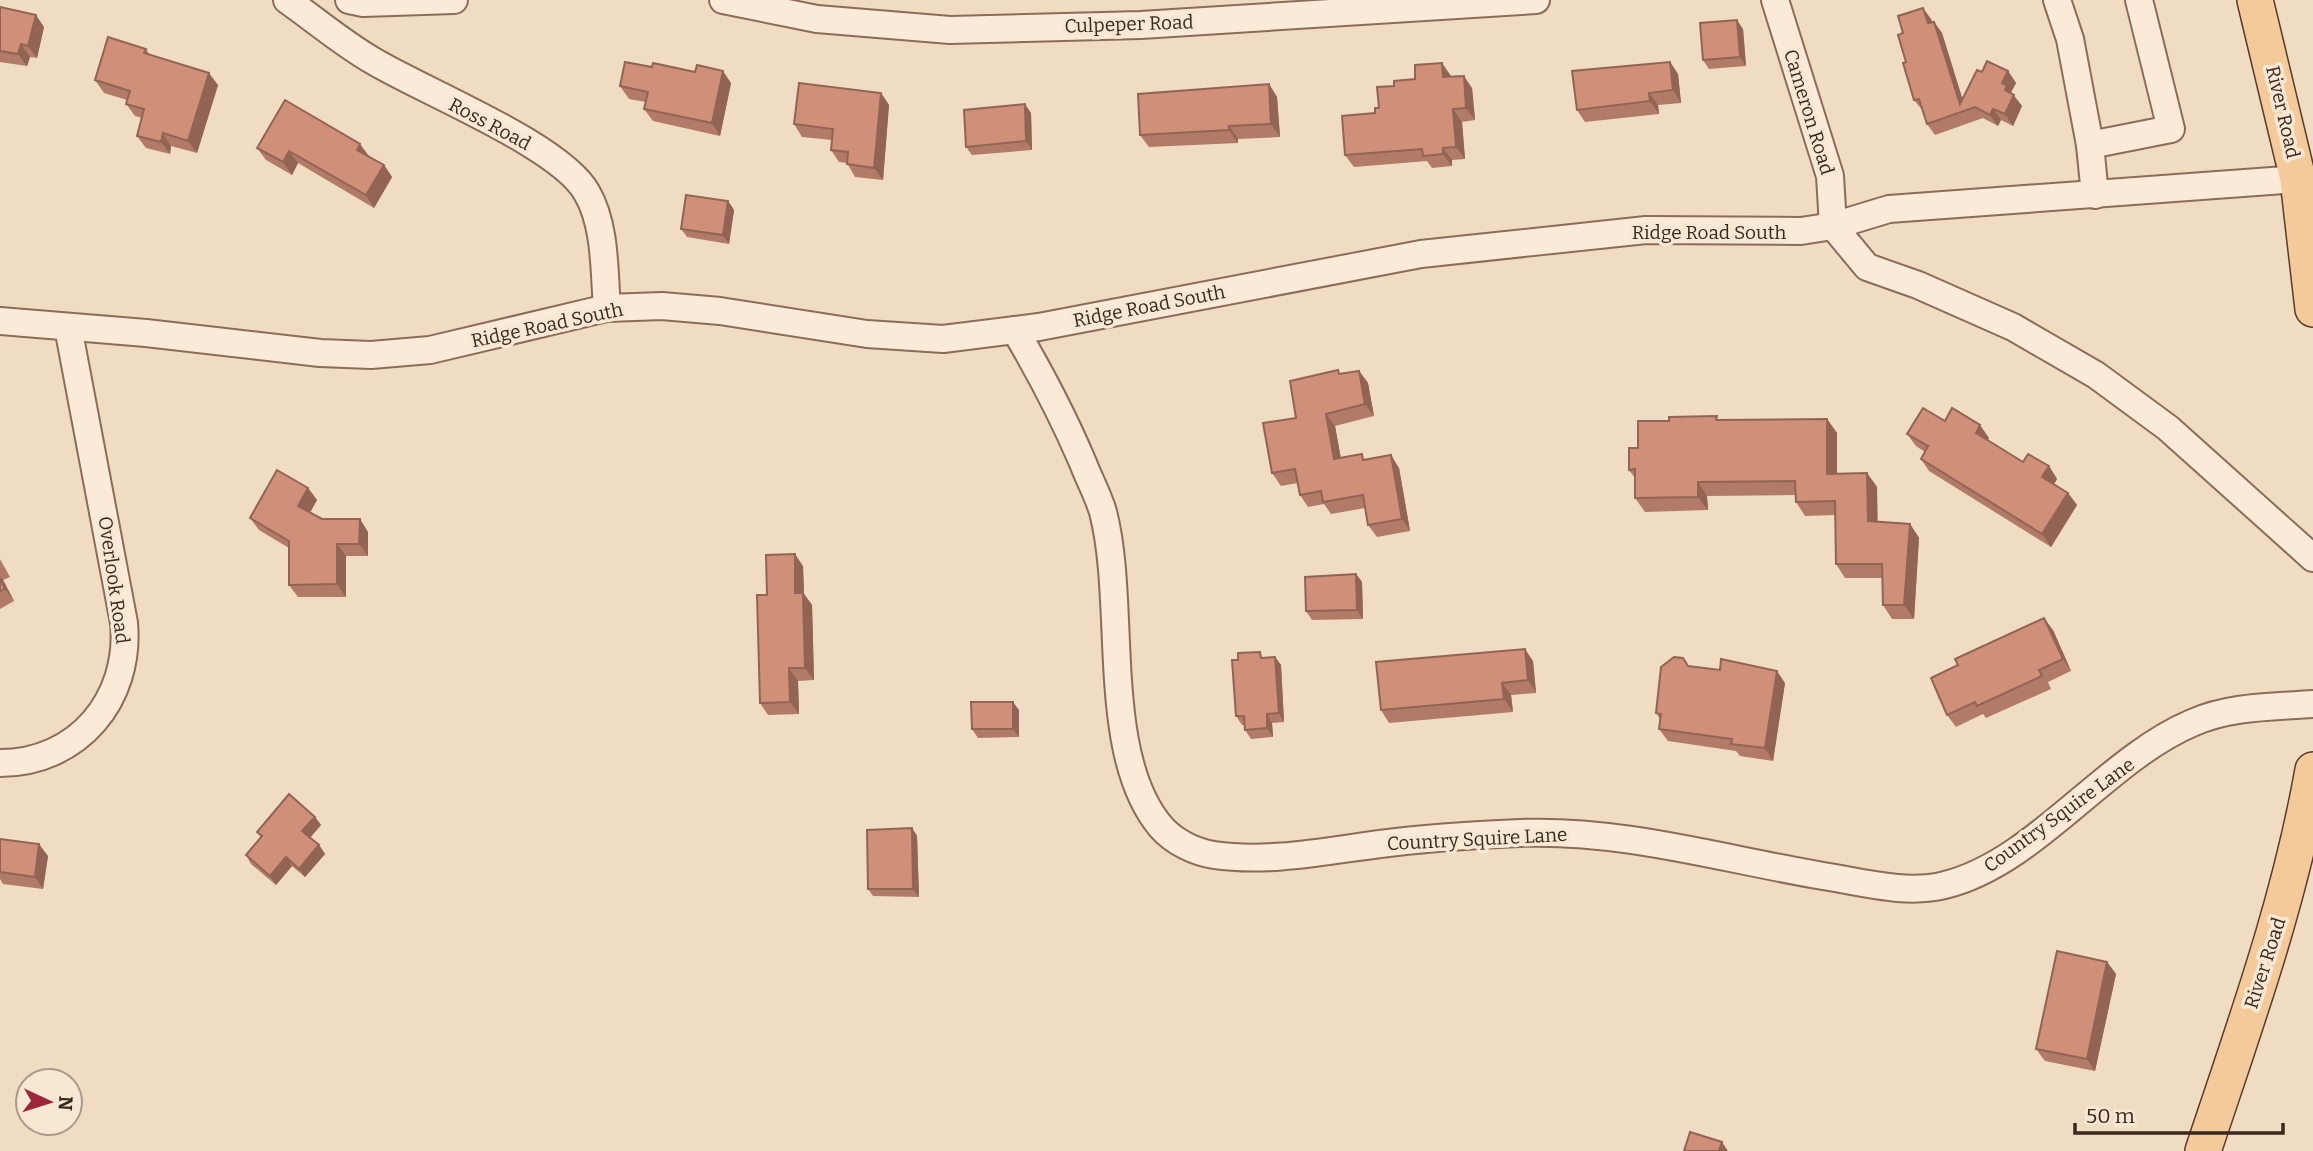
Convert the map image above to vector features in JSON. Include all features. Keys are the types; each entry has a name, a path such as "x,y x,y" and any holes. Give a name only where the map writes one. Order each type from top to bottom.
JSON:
{"main road":[{"name":"River Road","path":"2255,0 2308,179 2313,309"},
{"name":"River Road","path":"2203,1151 2270,953 2292,873 2313,770"}],"street":[{"name":"Ross Road","path":"287,0 367,58 492,122 544,153 574,176 587,191 601,236 607,308"},
{"path":"349,0 363,3 454,0"},
{"name":"Culpeper Road","path":"723,0 817,19 950,30 1141,25 1536,0"},
{"name":"Cameron Road","path":"1775,0 1830,176 1833,226"},
{"path":"2057,0 2070,38 2090,145 2095,195"},
{"path":"2090,145 2171,129 2139,0"},
{"name":"Ridge Road South","path":"0,321 320,354 371,355 430,350 607,308 662,306 720,311 867,334 943,339 1016,330 1421,254 1646,230 1727,229 1773,232 1833,226 1889,209 2308,179"},
{"path":"1833,226 1867,267 1917,285 2013,327 2096,375 2168,428 2313,558"},
{"name":"Overlook Road","path":"0,763 36,758 65,748 83,734 104,712 112,697 124,658 124,624 68,327"},
{"name":"Country Squire Lane","path":"1016,330 1057,401 1102,510 1114,577 1128,752 1142,797 1171,837 1210,855 1248,857 1328,852 1384,844 1523,833 1587,835 1642,841 1888,887 1938,887 1990,869 2106,779 2163,738 2192,723 2225,712 2313,704"}],"building":[{"path":"0,7 36,15 28,46 21,44 18,54 0,51"},
{"path":"1923,8 1928,23 1934,22 1960,104 1977,70 1982,72 1987,61 2008,71 2002,83 2007,86 2005,90 2014,95 2005,114 1993,109 1990,115 1975,107 1927,124 1919,99 1914,100 1898,35 1903,33 1898,16"},
{"path":"1737,20 1740,57 1703,60 1700,23"},
{"path":"108,37 146,49 144,53 209,73 188,141 163,133 161,142 137,136 144,109 126,104 130,91 95,80"},
{"path":"625,62 652,67 653,63 695,72 697,65 723,71 712,123 644,109 648,92 620,86"},
{"path":"1670,62 1673,90 1649,93 1650,101 1577,110 1572,71"},
{"path":"1442,63 1443,77 1464,76 1466,108 1453,109 1456,147 1443,148 1443,154 1423,156 1422,149 1345,155 1342,116 1375,113 1375,108 1379,108 1377,87 1394,86 1394,81 1415,79 1415,65"},
{"path":"799,83 881,93 874,168 847,164 848,152 831,150 833,129 794,124"},
{"path":"1269,84 1271,124 1229,126 1229,130 1140,135 1138,94"},
{"path":"285,100 360,144 357,150 384,165 366,195 289,151 283,162 257,148"},
{"path":"1025,104 1026,141 966,147 964,110"},
{"path":"686,195 728,201 723,235 681,229"},
{"path":"1338,370 1339,374 1359,371 1365,404 1326,414 1334,459 1362,454 1363,460 1391,455 1402,519 1368,525 1363,495 1323,502 1321,491 1300,495 1295,469 1272,473 1263,423 1296,418 1290,381"},
{"path":"1923,408 1945,421 1952,408 1980,425 1976,433 2023,462 2028,454 2049,466 2042,477 2068,493 2042,534 1921,459 1928,446 1907,434"},
{"path":"1717,416 1716,420 1827,419 1827,474 1867,473 1868,521 1910,524 1904,605 1883,605 1882,564 1836,564 1835,501 1796,502 1795,481 1698,482 1698,497 1635,498 1635,469 1629,470 1629,448 1638,448 1638,421"},
{"path":"277,470 308,488 298,506 322,519 360,519 359,544 337,544 337,584 289,585 289,541 250,518"},
{"path":"795,554 795,593 803,593 805,668 789,668 790,702 760,703 757,595 767,595 766,555"},
{"path":"1356,574 1357,610 1306,611 1305,577"},
{"path":"2044,618 2063,659 2039,670 2042,676 1977,706 1975,702 1947,715 1931,678 1958,665 1955,659"},
{"path":"1525,649 1528,680 1502,683 1504,699 1381,710 1376,662"},
{"path":"1260,652 1261,658 1275,657 1279,713 1267,714 1267,728 1245,730 1244,716 1236,716 1232,660 1238,660 1238,653"},
{"path":"1674,657 1683,658 1688,666 1720,670 1721,659 1777,671 1765,748 1731,744 1732,739 1659,729 1661,714 1656,713 1661,667"},
{"path":"971,702 1013,702 1013,729 972,729"},
{"path":"289,794 315,817 302,831 319,845 299,869 286,857 270,876 246,855 262,836 257,832"},
{"path":"912,828 913,889 868,889 867,830"},
{"path":"0,839 39,844 35,877 0,872"},
{"path":"2057,951 2107,962 2087,1059 2036,1049"},
{"path":"1690,1132 1722,1142 1719,1150 1723,1151 1684,1151"}]}
